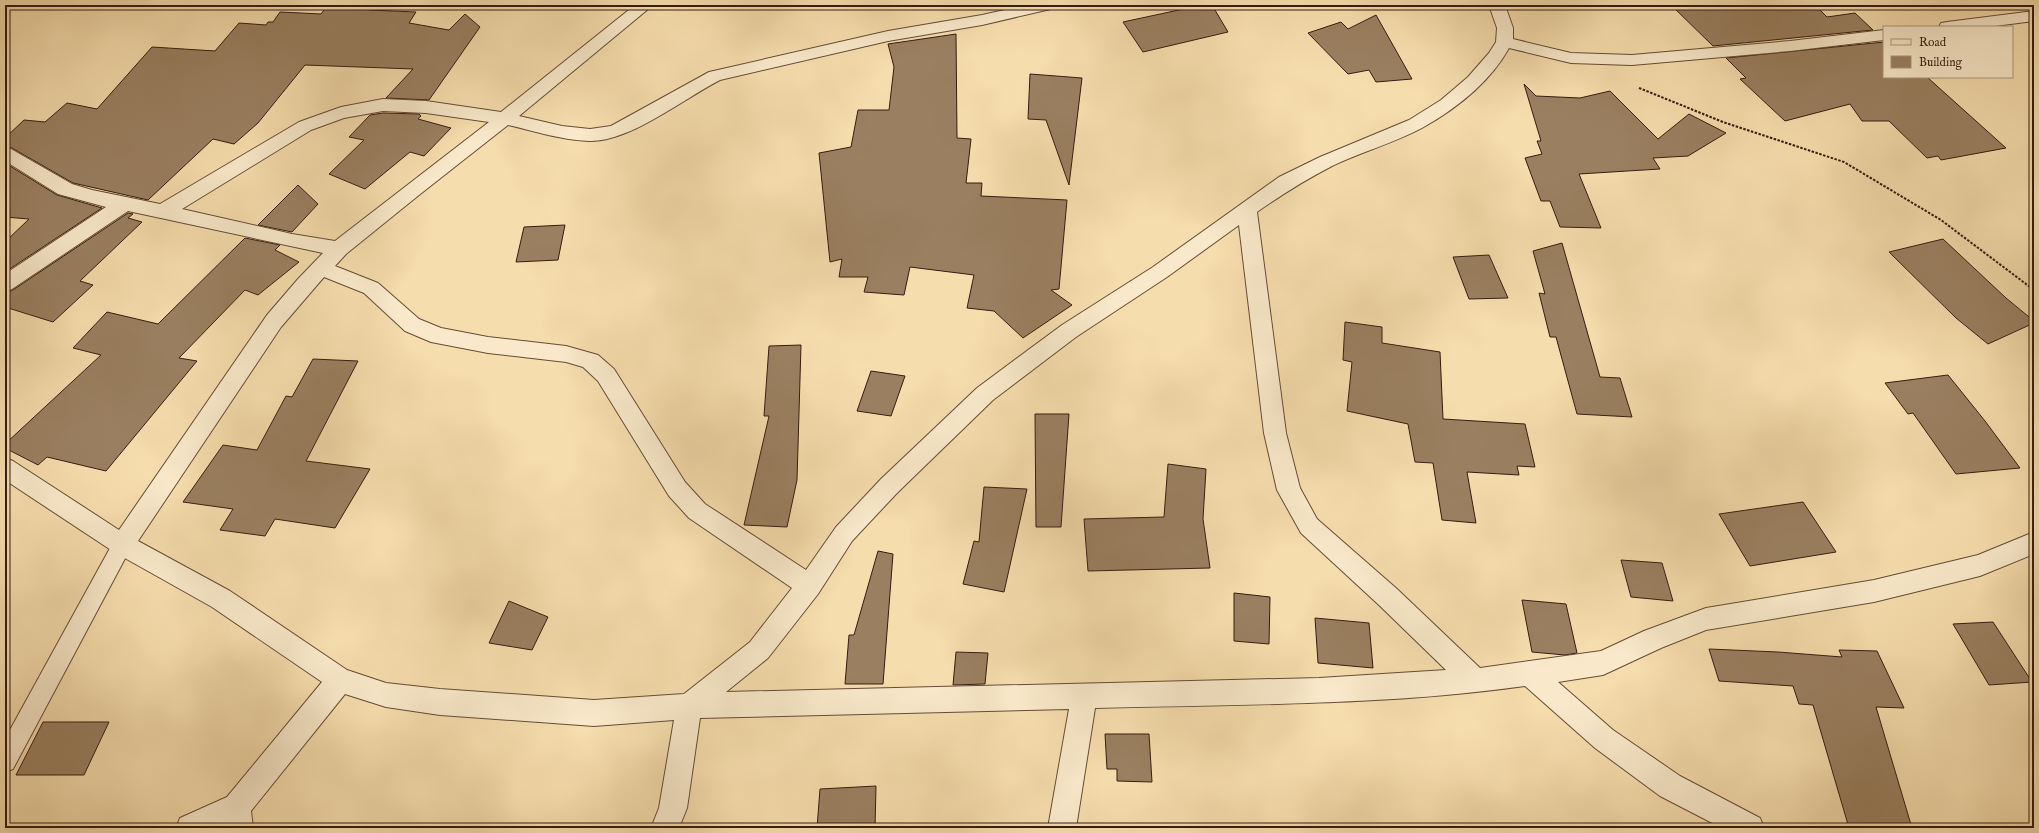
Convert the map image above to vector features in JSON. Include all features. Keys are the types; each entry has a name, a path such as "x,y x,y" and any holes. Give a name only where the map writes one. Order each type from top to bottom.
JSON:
{"street":[{"path":"122,545 274,321 339,249 645,5"},
{"path":"163,211 305,126 341,113 383,104 426,107 505,118 562,132 590,135 615,132 635,122 688,89 715,76 888,36 982,20 1049,5"},
{"path":"665,828 673,808 689,706 760,650 809,586 849,529 889,486 985,394 1069,331 1160,272 1286,182 1327,161 1415,124 1448,104 1474,81 1496,56 1504,42 1505,28 1497,5"},
{"path":"1955,26 2034,16"},
{"path":"1504,42 1571,58 1632,60 1790,46 1883,35"},
{"path":"5,153 65,189 124,204 163,211 256,233 339,249"},
{"path":"5,284 124,204"},
{"path":"1247,210 1275,433 1289,490 1309,526 1388,597 1475,681"},
{"path":"321,268 371,288 412,325 438,336 488,345 566,354 590,361 606,375 677,489 697,511 809,586"},
{"path":"5,468 122,545 221,600 340,680 386,694 440,702 594,713 689,706 1311,690 1475,681 1603,663 1653,639 1706,619 1874,591 1980,565 2034,543"},
{"path":"1530,674 1604,739 1670,786 1750,828"},
{"path":"190,828 238,818 340,680"},
{"path":"1062,828 1084,696"}],"lane":[{"path":"5,761 122,545"}],"path":[{"path":"1638,88 1723,122 1844,162 1941,220 2034,290"}],"building":[{"path":"328,5 372,5 369,10 416,12 409,23 449,30 465,14 480,27 429,100 386,98 413,69 305,65 258,123 234,144 213,139 148,200 73,183 12,148 5,146 5,138 24,120 45,122 67,103 97,109 152,47 215,51 239,23 266,25 268,22 273,22 280,12 321,14"},
{"path":"1202,5 1212,5 1228,32 1143,52 1123,22"},
{"path":"1671,5 1815,5 1827,17 1855,13 1873,30 1713,46"},
{"path":"1376,15 1412,79 1376,82 1369,70 1348,74 1308,33 1341,22 1348,29"},
{"path":"956,34 957,138 971,139 966,183 982,183 981,196 1067,200 1059,289 1051,290 1072,305 1023,338 994,311 967,308 974,275 910,267 904,295 864,292 868,277 839,277 842,259 830,262 819,153 851,147 858,110 889,110 894,67 888,44"},
{"path":"1883,42 1883,78 1928,78 2006,148 1941,160 1938,156 1927,158 1889,121 1862,121 1850,104 1785,121 1740,79 1746,78 1726,58"},
{"path":"1030,74 1082,78 1069,185 1046,120 1028,119"},
{"path":"1524,84 1536,96 1580,98 1610,91 1658,139 1689,114 1726,133 1688,156 1653,158 1660,169 1579,174 1601,228 1560,227 1550,201 1541,201 1525,158 1542,154 1537,141 1541,141"},
{"path":"383,113 419,114 421,116 418,119 451,128 424,156 410,152 365,189 329,174 364,140 349,137 370,115"},
{"path":"5,163 57,195 102,208 5,272 5,242 29,219 5,217"},
{"path":"298,185 318,204 292,232 258,225"},
{"path":"128,213 133,214 128,218 142,222 80,281 93,285 53,322 5,307 5,293 13,290"},
{"path":"565,225 558,260 516,262 524,227"},
{"path":"245,238 280,245 275,250 299,262 258,295 245,290 179,358 197,361 106,471 47,457 38,465 5,448 5,444 101,355 73,348 107,312 158,324"},
{"path":"1943,239 2006,298 2034,321 2034,323 1988,344 1956,318 1889,252"},
{"path":"1562,243 1600,377 1620,378 1632,417 1577,414 1556,337 1550,337 1539,293 1545,294 1533,251"},
{"path":"1489,255 1508,298 1469,299 1453,257"},
{"path":"1345,322 1382,327 1382,343 1440,352 1443,419 1525,424 1535,467 1517,466 1519,475 1467,472 1476,523 1442,520 1433,463 1415,462 1408,424 1347,411 1352,362 1343,360"},
{"path":"801,345 797,480 787,527 744,525 769,416 764,416 769,346"},
{"path":"313,359 358,361 306,461 370,469 335,528 275,519 265,536 220,530 233,509 183,502 223,445 257,450 286,396 292,397"},
{"path":"871,371 905,376 891,416 857,411"},
{"path":"1948,375 2020,468 1956,474 1913,413 1908,414 1885,383"},
{"path":"1035,414 1069,414 1061,527 1036,527"},
{"path":"1168,464 1206,469 1203,519 1210,568 1088,571 1084,519 1164,517"},
{"path":"984,487 1027,489 1004,592 963,584 974,541 979,542"},
{"path":"1803,502 1836,552 1750,566 1719,514"},
{"path":"878,551 893,554 883,684 845,684 849,635 854,635"},
{"path":"1621,560 1662,563 1673,601 1631,597"},
{"path":"1234,593 1270,597 1269,644 1234,641"},
{"path":"1522,600 1566,604 1577,653 1565,655 1532,652"},
{"path":"509,601 548,617 532,650 489,643"},
{"path":"1315,618 1369,623 1373,668 1318,663"},
{"path":"1993,622 2032,682 1989,685 1953,624"},
{"path":"1709,649 1842,657 1839,650 1877,651 1904,708 1876,707 1912,828 1849,828 1813,705 1799,704 1793,686 1719,681"},
{"path":"956,652 988,653 985,684 953,685"},
{"path":"43,722 109,722 84,775 16,775"},
{"path":"1105,734 1149,734 1152,782 1117,781 1117,769 1107,769"},
{"path":"876,786 875,828 817,828 820,789"}]}
